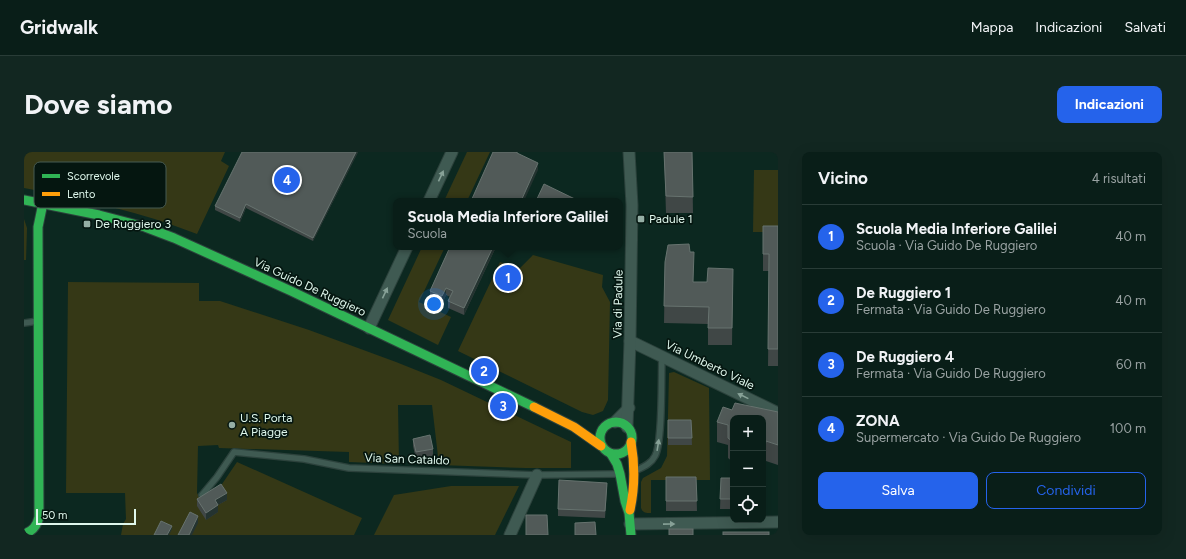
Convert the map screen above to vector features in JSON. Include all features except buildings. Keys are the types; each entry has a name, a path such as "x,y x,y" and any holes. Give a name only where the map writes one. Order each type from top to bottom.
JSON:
{"street":[{"path":"430,198 452,152"},
{"name":"Via di Padule","path":"627,428 629,408 632,205 629,152"},
{"name":"Via Guido De Ruggiero","path":"24,200 34,202"},
{"path":"32,532 36,527 39,517 38,227 42,208"},
{"name":"Via Guido De Ruggiero","path":"63,208 99,215 160,232 239,266 574,427 601,446"},
{"path":"369,328 406,250"},
{"name":"Via Umberto Viale","path":"630,341 778,413"},
{"path":"615,422 629,408"},
{"path":"630,518 634,494 631,434 624,424 615,422 596,427 601,446 604,450 611,454 617,464 630,518 631,535"},
{"name":"Via Guido De Ruggiero","path":"574,427 596,427"},
{"path":"611,454 619,454 624,452 630,447 631,442"},
{"path":"510,535 537,474"},
{"path":"630,518 778,522"}],"lane":[{"path":"24,323 38,321"},
{"path":"634,472 649,463 653,459 658,448 662,356"},
{"name":"Via San Cataldo","path":"202,495 217,477 234,452 304,459 350,468 537,474 620,474 634,472"}],"green space":[{"path":"24,152 225,152 221,161 229,166 197,234 155,219 116,208 166,208 166,162 34,162 34,190 24,188"},
{"path":"467,152 490,152 468,198 445,198"},
{"path":"754,170 778,170 778,232 753,232"},
{"path":"24,219 27,228 26,260 24,260"},
{"path":"421,250 444,250 419,302 451,317 438,345 388,320"},
{"path":"533,255 603,275 602,287 610,302 608,400 603,411 593,415 582,412 458,351 500,262 520,268"},
{"name":"U.S. Porta A Piagge","path":"68,282 199,283 199,301 220,301 309,330 396,362 441,380 571,442 571,468 439,465 432,405 398,405 399,464 349,462 349,452 219,448 218,445 198,446 197,493 201,500 220,487 237,462 362,518 354,535 121,535 123,524 126,519 125,493 66,493"},
{"path":"674,372 709,388 710,480 651,480 651,513 646,513 641,508 641,482 643,478 661,468 667,456 669,373"},
{"path":"451,486 519,486 495,535 374,535 394,495"}],"traffic: fast":[{"path":"24,200 34,202"},
{"path":"24,534 34,528 39,517 38,227 42,208"},
{"path":"64,208 145,227 174,238 291,291 534,407"},
{"path":"613,422 619,422 629,429 632,438 631,444 625,451 619,454 613,454 603,447 600,441 600,435 607,425 613,422"},
{"path":"611,454 617,464 620,474 629,513 631,535"}],"traffic: slow":[{"path":"534,407 574,427 601,446"},
{"path":"630,510 634,476 631,442"}],"place":[{"name":"ZONA","path":"287,180"},
{"name":"Padule 1","path":"641,219"},
{"name":"De Ruggiero 3","path":"87,224"},
{"name":"Scuola Media Inferiore Galilei","path":"508,278"},
{"name":"De Ruggiero 1","path":"484,371"},
{"name":"De Ruggiero 4","path":"503,406"},
{"name":"U.S. Porta A Piagge","path":"232,425"}]}
